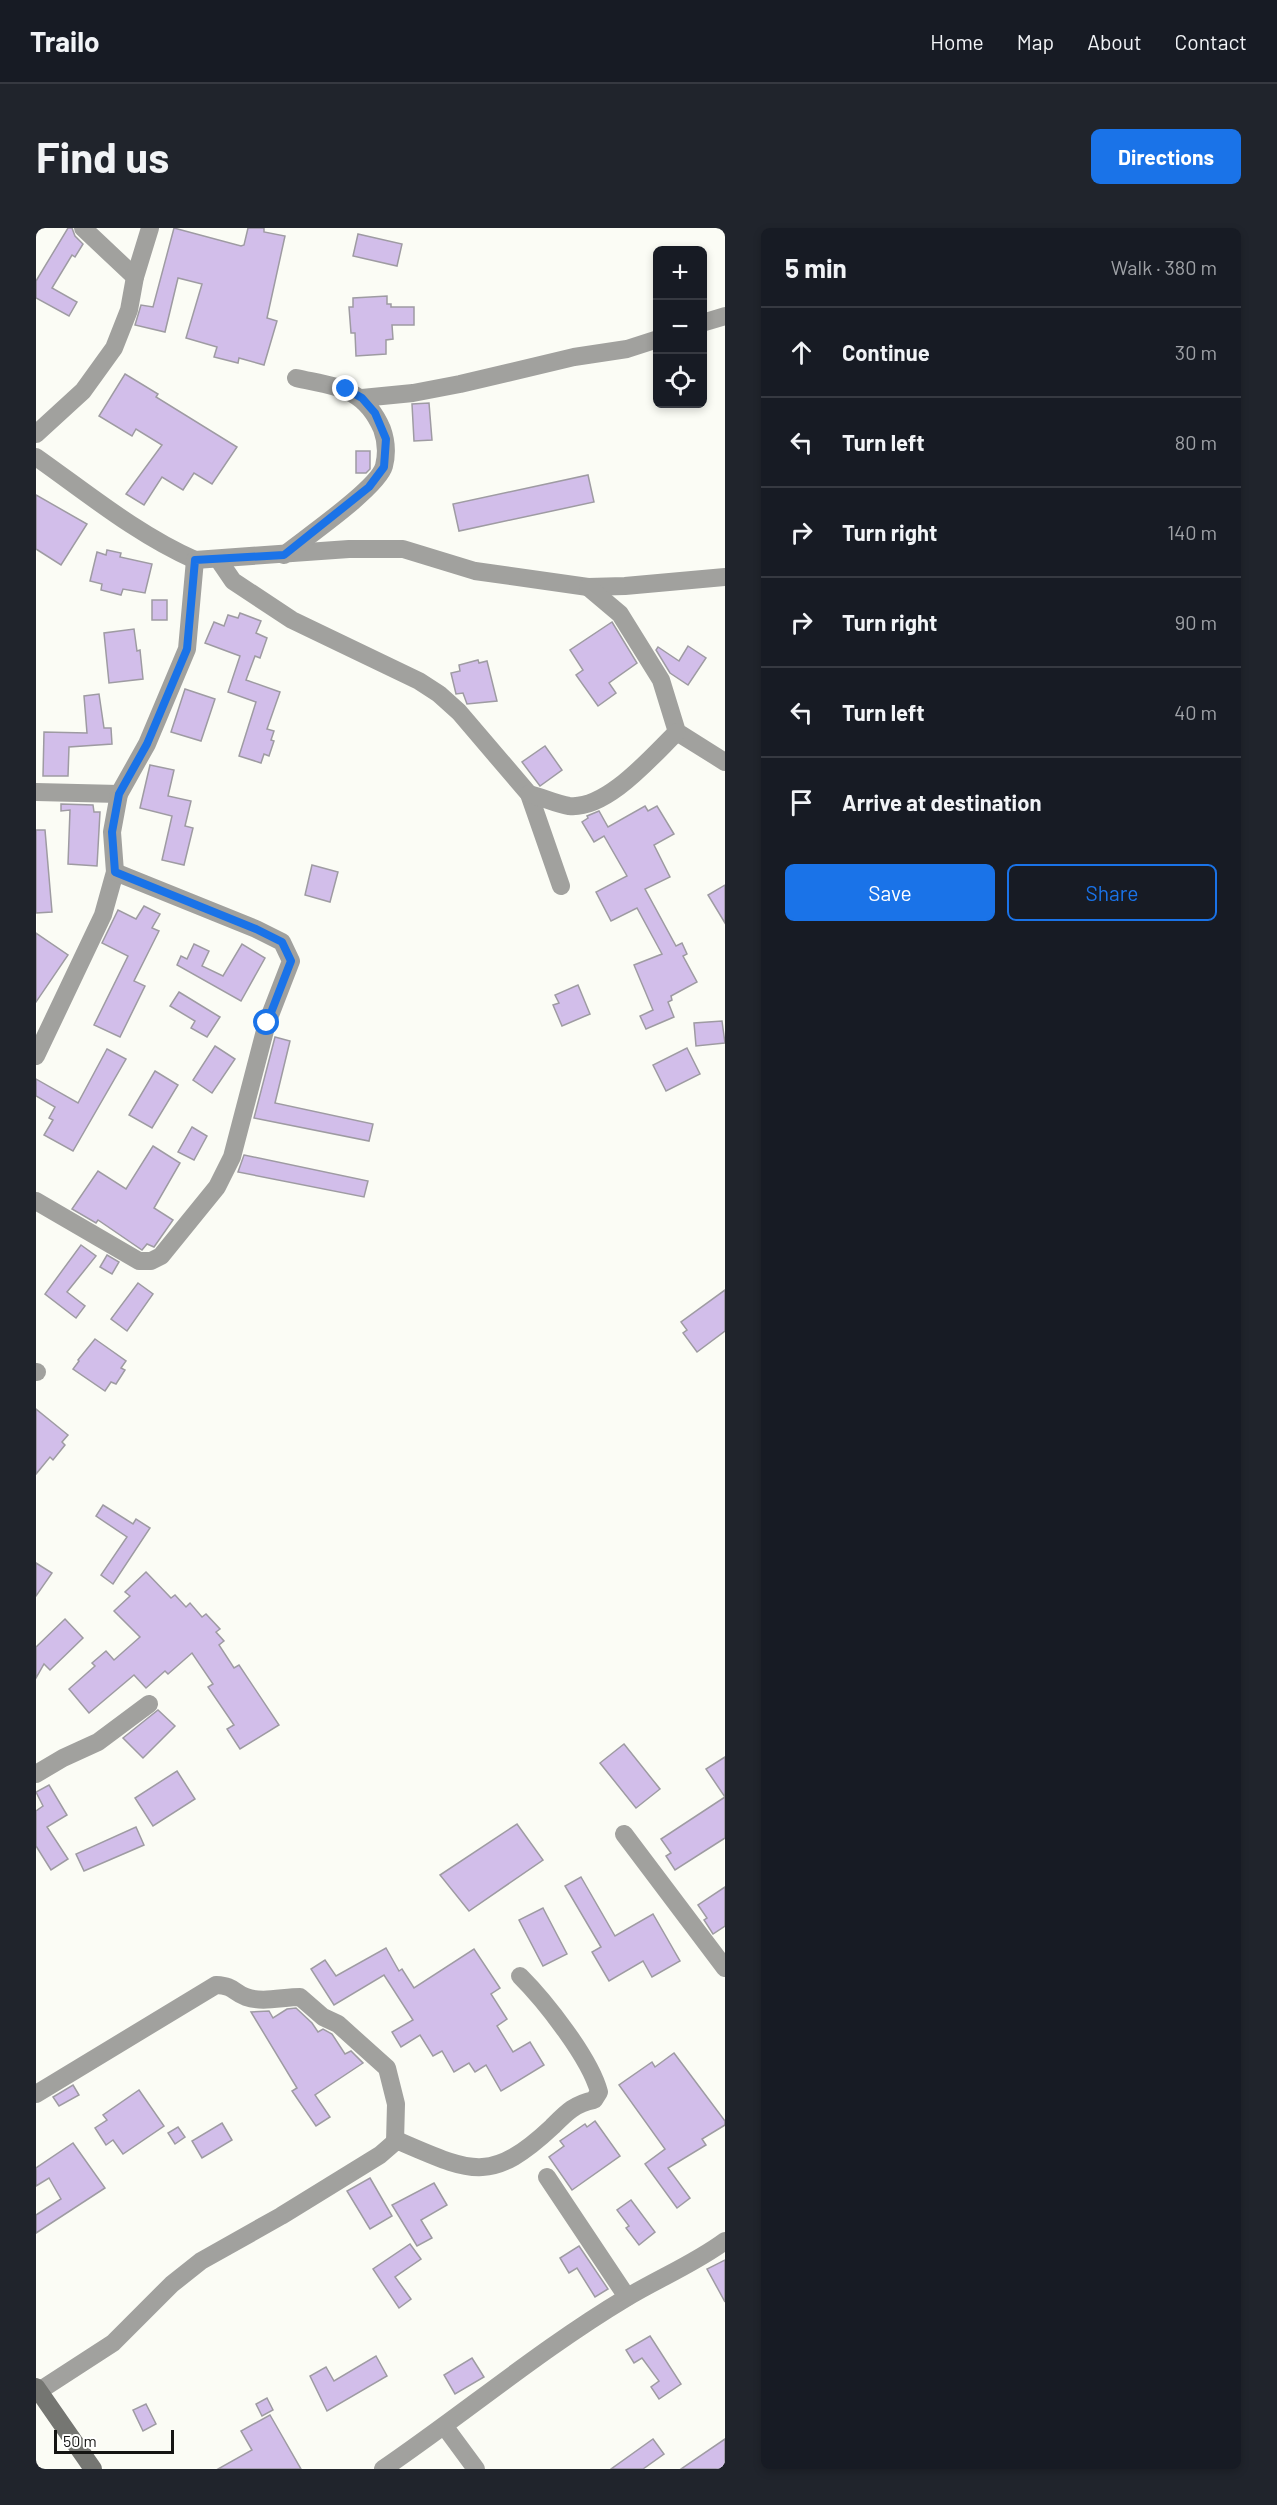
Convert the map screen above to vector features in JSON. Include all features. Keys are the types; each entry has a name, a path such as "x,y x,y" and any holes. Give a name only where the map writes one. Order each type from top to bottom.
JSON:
{"main road":[{"path":"37,2389 93,2469"}],"street":[{"path":"83,228 135,277"},
{"path":"36,434 83,391 114,348 129,310 135,277 150,228"},
{"path":"707,321 725,316"},
{"path":"362,398 413,393 460,384 574,357 627,349 653,340"},
{"path":"284,555 369,487 384,467 386,439 375,413 362,398 346,389 296,378"},
{"path":"36,457 104,506 176,552 195,560 403,549 476,571 588,586 625,586 725,577"},
{"path":"218,559 233,581 292,620 439,694 459,712 530,794 561,886"},
{"path":"36,1056 103,915 115,872 112,832 119,794 147,744 187,649 195,560"},
{"path":"588,586 620,614 661,680 677,732 725,762"},
{"path":"530,794 570,806 590,803 625,782 677,732"},
{"path":"36,792 119,794"},
{"path":"36,1202 139,1261 151,1261 161,1256 217,1187 232,1157 267,1023 291,961 282,942 256,929 115,872"},
{"path":"36,1774 63,1758 98,1742 150,1704"},
{"path":"624,1834 725,1968"},
{"path":"37,2389 113,2343 172,2284 201,2261 281,2216 380,2155 395,2142 401,2142 459,2166 492,2167 530,2147 570,2108 594,2100 598,2092 596,2082 539,1996 520,1976"},
{"path":"36,2094 216,1984 230,1986 245,1997 259,2000 300,1997 323,2017 338,2024 387,2068 396,2104 395,2142"},
{"path":"547,2177 627,2298"},
{"path":"383,2469 445,2427 514,2372 627,2298 698,2261 725,2241"},
{"path":"445,2427 476,2469"}],"building":[{"path":"68,228 72,228 75,236 83,244 75,257 72,255 52,288 77,302 69,316 36,298 36,281"},
{"path":"174,228 241,246 244,245 248,228 264,228 264,232 285,236 267,318 277,321 264,365 239,358 238,363 214,357 217,347 186,338 202,284 178,278 165,332 135,325 141,305 153,307"},
{"path":"358,234 402,244 397,266 353,256"},
{"path":"387,296 387,304 391,304 391,307 414,307 414,325 392,325 393,339 386,340 386,354 356,356 355,333 351,333 349,307 353,307 353,298"},
{"path":"125,374 158,394 156,397 237,447 212,484 194,473 183,490 162,477 144,505 126,494 162,445 136,429 132,436 99,416"},
{"path":"429,403 432,440 414,441 412,404"},
{"path":"356,451 370,451 370,469 366,473 356,473"},
{"path":"588,475 594,502 459,531 453,504"},
{"path":"36,495 87,524 61,565 36,549"},
{"path":"107,550 121,553 120,557 152,564 145,593 123,589 121,595 101,590 102,584 90,581 97,552 106,555"},
{"path":"152,600 167,600 167,620 152,620"},
{"path":"240,613 261,621 256,633 267,638 260,658 255,656 246,680 280,692 267,729 274,731 271,740 274,741 269,756 264,754 261,763 239,756 256,702 228,692 240,656 205,643 214,622 224,626 228,615 238,618"},
{"path":"612,622 637,663 609,683 616,693 598,706 576,675 583,670 570,650"},
{"path":"134,629 137,651 140,650 143,679 109,683 104,633"},
{"path":"688,646 706,658 688,685 670,673 656,650 658,647 679,661"},
{"path":"478,660 479,663 487,661 497,701 467,704 463,693 456,694 451,673 460,671 459,665"},
{"path":"185,689 215,699 201,741 171,732"},
{"path":"99,694 104,728 111,728 112,744 69,747 68,776 43,776 44,732 87,733 84,696"},
{"path":"545,746 562,770 540,786 522,762"},
{"path":"150,765 174,770 168,796 191,801 185,826 193,828 184,865 162,860 172,816 140,808"},
{"path":"61,804 93,805 94,812 100,812 97,866 68,864 70,810 61,811"},
{"path":"645,806 648,811 657,806 674,834 654,845 670,877 645,889 676,946 682,943 687,954 683,956 697,982 671,996 672,1000 668,1002 674,1017 646,1029 640,1016 653,1010 634,965 662,954 637,908 611,921 596,892 627,876 604,836 594,842 582,822 588,818 587,816 599,811 608,827"},
{"path":"36,830 45,830 52,912 36,913"},
{"path":"312,865 338,872 330,902 305,895"},
{"path":"725,885 725,923 708,895"},
{"path":"144,906 160,914 152,928 159,931 134,981 145,986 120,1037 94,1025 128,956 102,943 118,910 136,919"},
{"path":"36,933 68,955 36,1002"},
{"path":"194,944 209,951 202,966 223,976 242,944 265,958 241,1001 177,965 181,956 187,959"},
{"path":"578,985 590,1014 562,1026 553,1005 559,1003 555,995"},
{"path":"179,992 220,1017 207,1037 191,1028 195,1021 170,1006"},
{"path":"722,1021 725,1043 696,1046 694,1023"},
{"path":"275,1037 290,1041 275,1103 373,1124 369,1141 254,1118"},
{"path":"215,1046 235,1059 212,1093 193,1080"},
{"path":"687,1048 700,1074 666,1091 653,1065"},
{"path":"107,1049 126,1059 73,1151 44,1135 53,1120 49,1118 55,1107 36,1096 36,1079 78,1103"},
{"path":"155,1071 178,1085 152,1128 129,1115"},
{"path":"192,1127 207,1136 194,1160 178,1152"},
{"path":"153,1146 180,1163 154,1208 173,1220 154,1247 147,1244 142,1250 98,1220 96,1223 72,1209 98,1171 126,1189"},
{"path":"244,1155 368,1181 364,1197 238,1172"},
{"path":"81,1245 96,1256 67,1292 85,1306 76,1318 45,1294"},
{"path":"107,1255 119,1262 112,1274 100,1267"},
{"path":"138,1283 153,1294 127,1331 111,1319"},
{"path":"725,1290 725,1331 697,1352 683,1333 687,1330 681,1322"},
{"path":"95,1339 126,1361 121,1368 125,1370 116,1384 111,1382 105,1391 73,1369"},
{"path":"36,1409 68,1435 62,1442 65,1445 53,1460 50,1457 36,1474"},
{"path":"103,1505 133,1524 136,1519 150,1528 113,1584 101,1575 127,1537 96,1516"},
{"path":"36,1563 52,1573 36,1596"},
{"path":"146,1572 171,1598 175,1595 186,1607 190,1603 202,1617 206,1614 220,1629 216,1632 224,1641 219,1645 234,1668 239,1665 279,1725 240,1749 227,1729 234,1725 208,1687 213,1684 192,1653 168,1674 165,1671 146,1688 134,1675 89,1713 69,1689 95,1666 92,1663 106,1651 114,1660 140,1637 114,1611 130,1596 125,1592"},
{"path":"65,1619 83,1638 50,1670 44,1664 36,1678 36,1647"},
{"path":"158,1710 175,1726 143,1758 123,1738"},
{"path":"624,1744 660,1789 636,1808 600,1763"},
{"path":"725,1757 725,1797 706,1769"},
{"path":"177,1771 195,1799 153,1826 135,1798"},
{"path":"49,1785 67,1815 47,1827 68,1859 51,1870 36,1846 36,1811 43,1806 36,1792"},
{"path":"725,1797 725,1838 675,1870 666,1856 671,1853 661,1839"},
{"path":"517,1824 543,1860 469,1911 440,1875"},
{"path":"136,1827 144,1845 84,1871 76,1854"},
{"path":"581,1877 615,1936 653,1914 680,1961 652,1977 643,1961 609,1981 592,1952 601,1947 565,1886"},
{"path":"725,1887 725,1926 713,1934 704,1920 707,1918 698,1905"},
{"path":"543,1908 567,1954 543,1966 519,1920"},
{"path":"386,1948 399,1971 402,1969 414,1988 474,1949 500,1988 491,1994 507,2019 497,2026 513,2052 530,2042 544,2065 501,2091 486,2065 475,2072 469,2063 454,2072 442,2051 433,2056 420,2035 401,2047 392,2032 413,2020 384,1975 334,2005 311,1969 325,1960 336,1976"},
{"path":"296,2008 318,2032 323,2029 332,2034 345,2054 351,2051 363,2063 315,2095 330,2117 316,2126 292,2091 297,2088 251,2012 269,2011 273,2018 287,2009"},
{"path":"674,2053 725,2121 725,2125 702,2139 706,2145 668,2168 690,2198 677,2208 645,2164 665,2149 619,2085 652,2062 655,2067"},
{"path":"73,2085 79,2095 59,2106 53,2097"},
{"path":"139,2090 164,2126 123,2154 113,2140 106,2145 95,2128 107,2120 103,2115"},
{"path":"595,2121 620,2156 572,2190 549,2157 564,2146 560,2141 585,2124 587,2127"},
{"path":"222,2123 232,2140 202,2158 192,2141"},
{"path":"178,2127 185,2137 175,2144 168,2133"},
{"path":"73,2143 105,2188 36,2233 36,2215 61,2199 49,2178 36,2186 36,2168"},
{"path":"370,2178 392,2216 370,2229 347,2191"},
{"path":"434,2183 447,2205 421,2220 432,2238 417,2246 392,2205"},
{"path":"631,2200 655,2232 639,2245 626,2228 629,2226 617,2210"},
{"path":"410,2244 421,2259 395,2277 411,2299 399,2308 373,2269"},
{"path":"579,2246 608,2289 595,2297 577,2268 569,2273 560,2258"},
{"path":"725,2260 725,2302 707,2269"},
{"path":"650,2336 681,2384 659,2399 651,2387 659,2381 642,2358 634,2363 626,2350"},
{"path":"376,2356 387,2376 327,2411 310,2376 326,2367 334,2381"},
{"path":"472,2358 484,2377 455,2394 444,2375"},
{"path":"267,2398 273,2410 262,2416 256,2404"},
{"path":"146,2404 156,2424 143,2431 133,2410"},
{"path":"270,2415 301,2469 218,2469 252,2450 241,2431"},
{"path":"653,2439 664,2454 643,2469 611,2469"},
{"path":"725,2439 725,2469 681,2469"}],"route":[{"path":"267,1023 291,961 282,942 256,929 115,872 112,832 119,794 147,744 187,649 195,560 284,555 369,487 384,467 386,439 375,413 362,398 346,389"}]}
